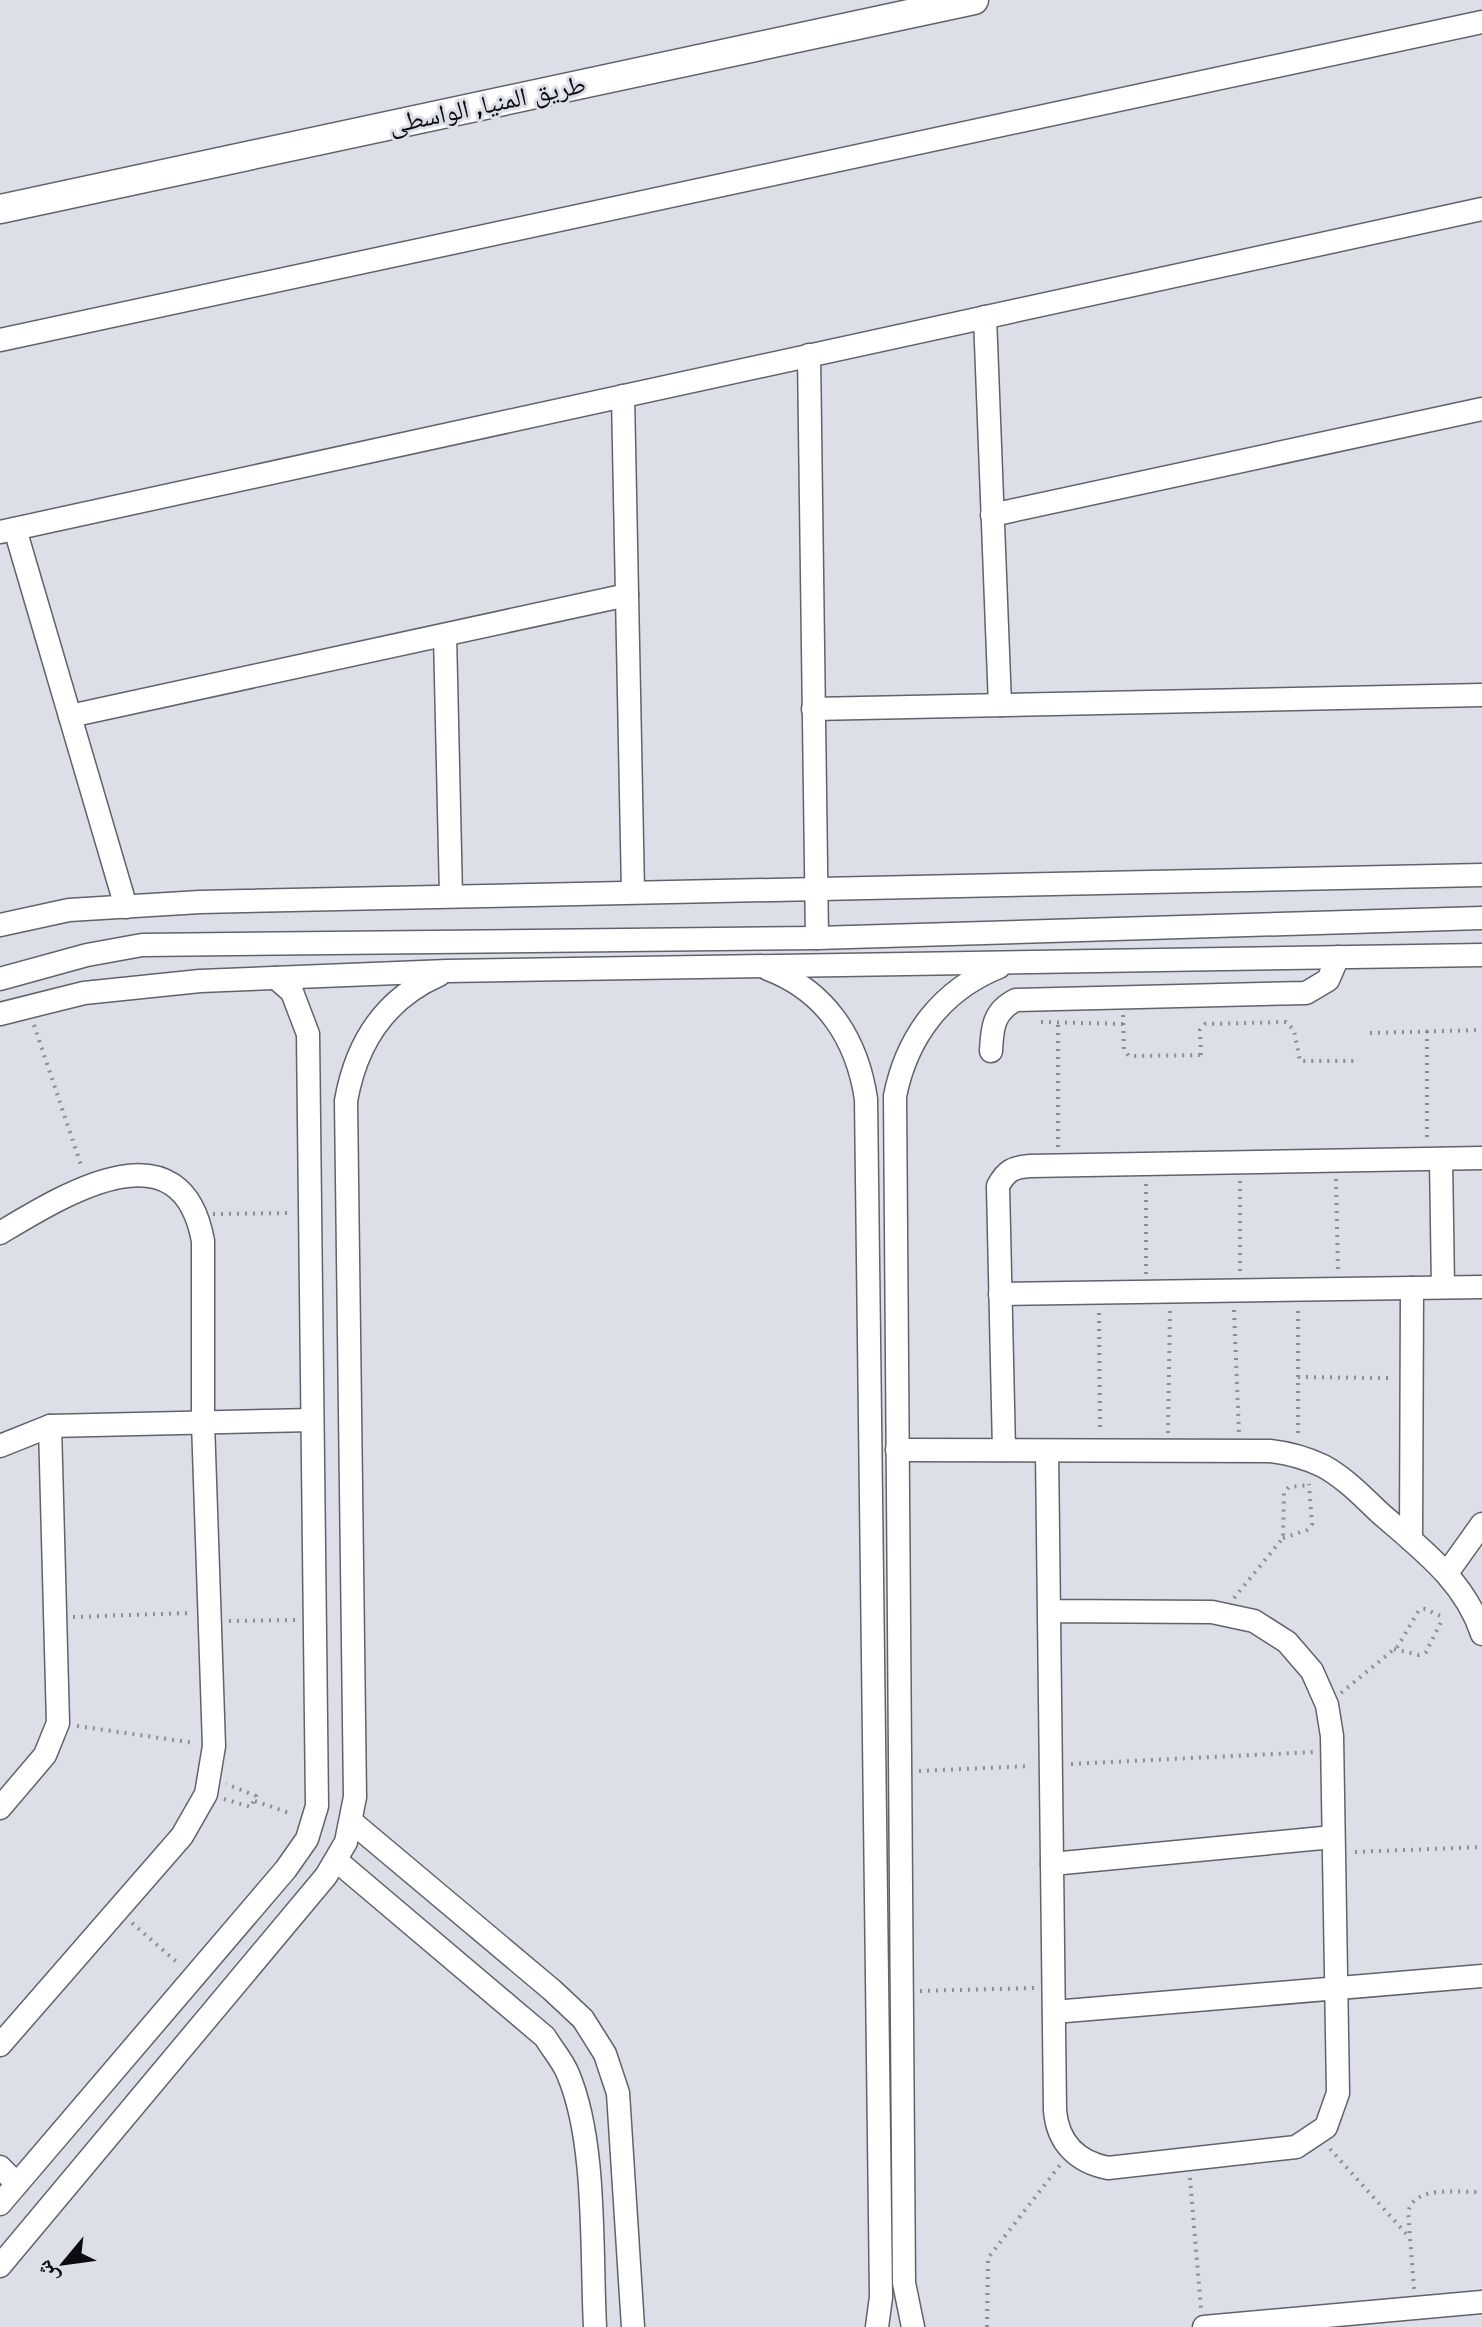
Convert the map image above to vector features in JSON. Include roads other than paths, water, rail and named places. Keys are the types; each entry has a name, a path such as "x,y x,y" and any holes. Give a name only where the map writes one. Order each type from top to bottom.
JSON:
{"main road":[{"name":"طريق المنيا, الواسطى","path":"0,209 974,0"}],"street":[{"path":"0,340 1482,22"},
{"path":"126,907 70,716 7,531 1482,209"},
{"path":"985,317 1000,705"},
{"path":"809,355 817,938"},
{"path":"623,396 633,892"},
{"path":"992,515 1482,409"},
{"path":"70,716 627,595"},
{"path":"445,635 451,896"},
{"path":"813,709 1482,695"},
{"path":"0,925 69,910 451,896 1482,875"},
{"path":"0,979 87,955 142,945 817,938 1482,918"},
{"path":"0,1014 142,985 447,971 759,965 1005,965 1076,960 1482,955"},
{"path":"991,1051 992,1026 1007,1004 1025,998 1306,993 1328,980 1338,957"},
{"path":"759,965 800,985 834,1016 856,1055 866,1099 881,2297 877,2327"},
{"path":"913,2327 904,2283 895,1096 899,1074 918,1033 939,1006 965,984 1005,965"},
{"path":"0,2266 337,1861 352,1822 355,1797 346,1101 361,1045 377,1021 421,983 447,971"},
{"path":"0,2204 297,1855 313,1822 319,1790 314,1620 308,1034 292,992 276,978"},
{"path":"1004,1450 998,1186 1005,1174 1016,1167 1482,1158"},
{"path":"1434,1159 1443,1287"},
{"path":"0,1233 88,1185 112,1176 138,1174 164,1181 183,1193 199,1215 203,1241 207,1617 214,1746 208,1787 182,1836 0,2045"},
{"path":"1000,1294 1482,1287"},
{"path":"1411,1540 1412,1288"},
{"path":"0,1446 50,1426 312,1420"},
{"path":"0,1808 45,1755 58,1723 50,1426"},
{"path":"897,1450 1239,1451 1305,1459 1349,1484 1447,1573 1465,1597 1482,1634"},
{"path":"1047,1451 1053,1988 1056,2124 1071,2151 1094,2165 1108,2168 1296,2147 1317,2136 1336,2105 1332,1751 1327,1705 1312,1671 1287,1642 1254,1621 1223,1613 1049,1611"},
{"path":"1447,1573 1482,1524"},
{"path":"352,1822 552,1990 583,2019 605,2054 618,2093 633,2327"},
{"path":"1052,1864 1333,1845"},
{"path":"337,1861 545,2037 567,2072 581,2111 586,2151 595,2327"},
{"path":"1054,2012 1482,1976"},
{"path":"0,2167 17,2184"},
{"path":"1203,2319 1293,2323 1482,2302"}]}
